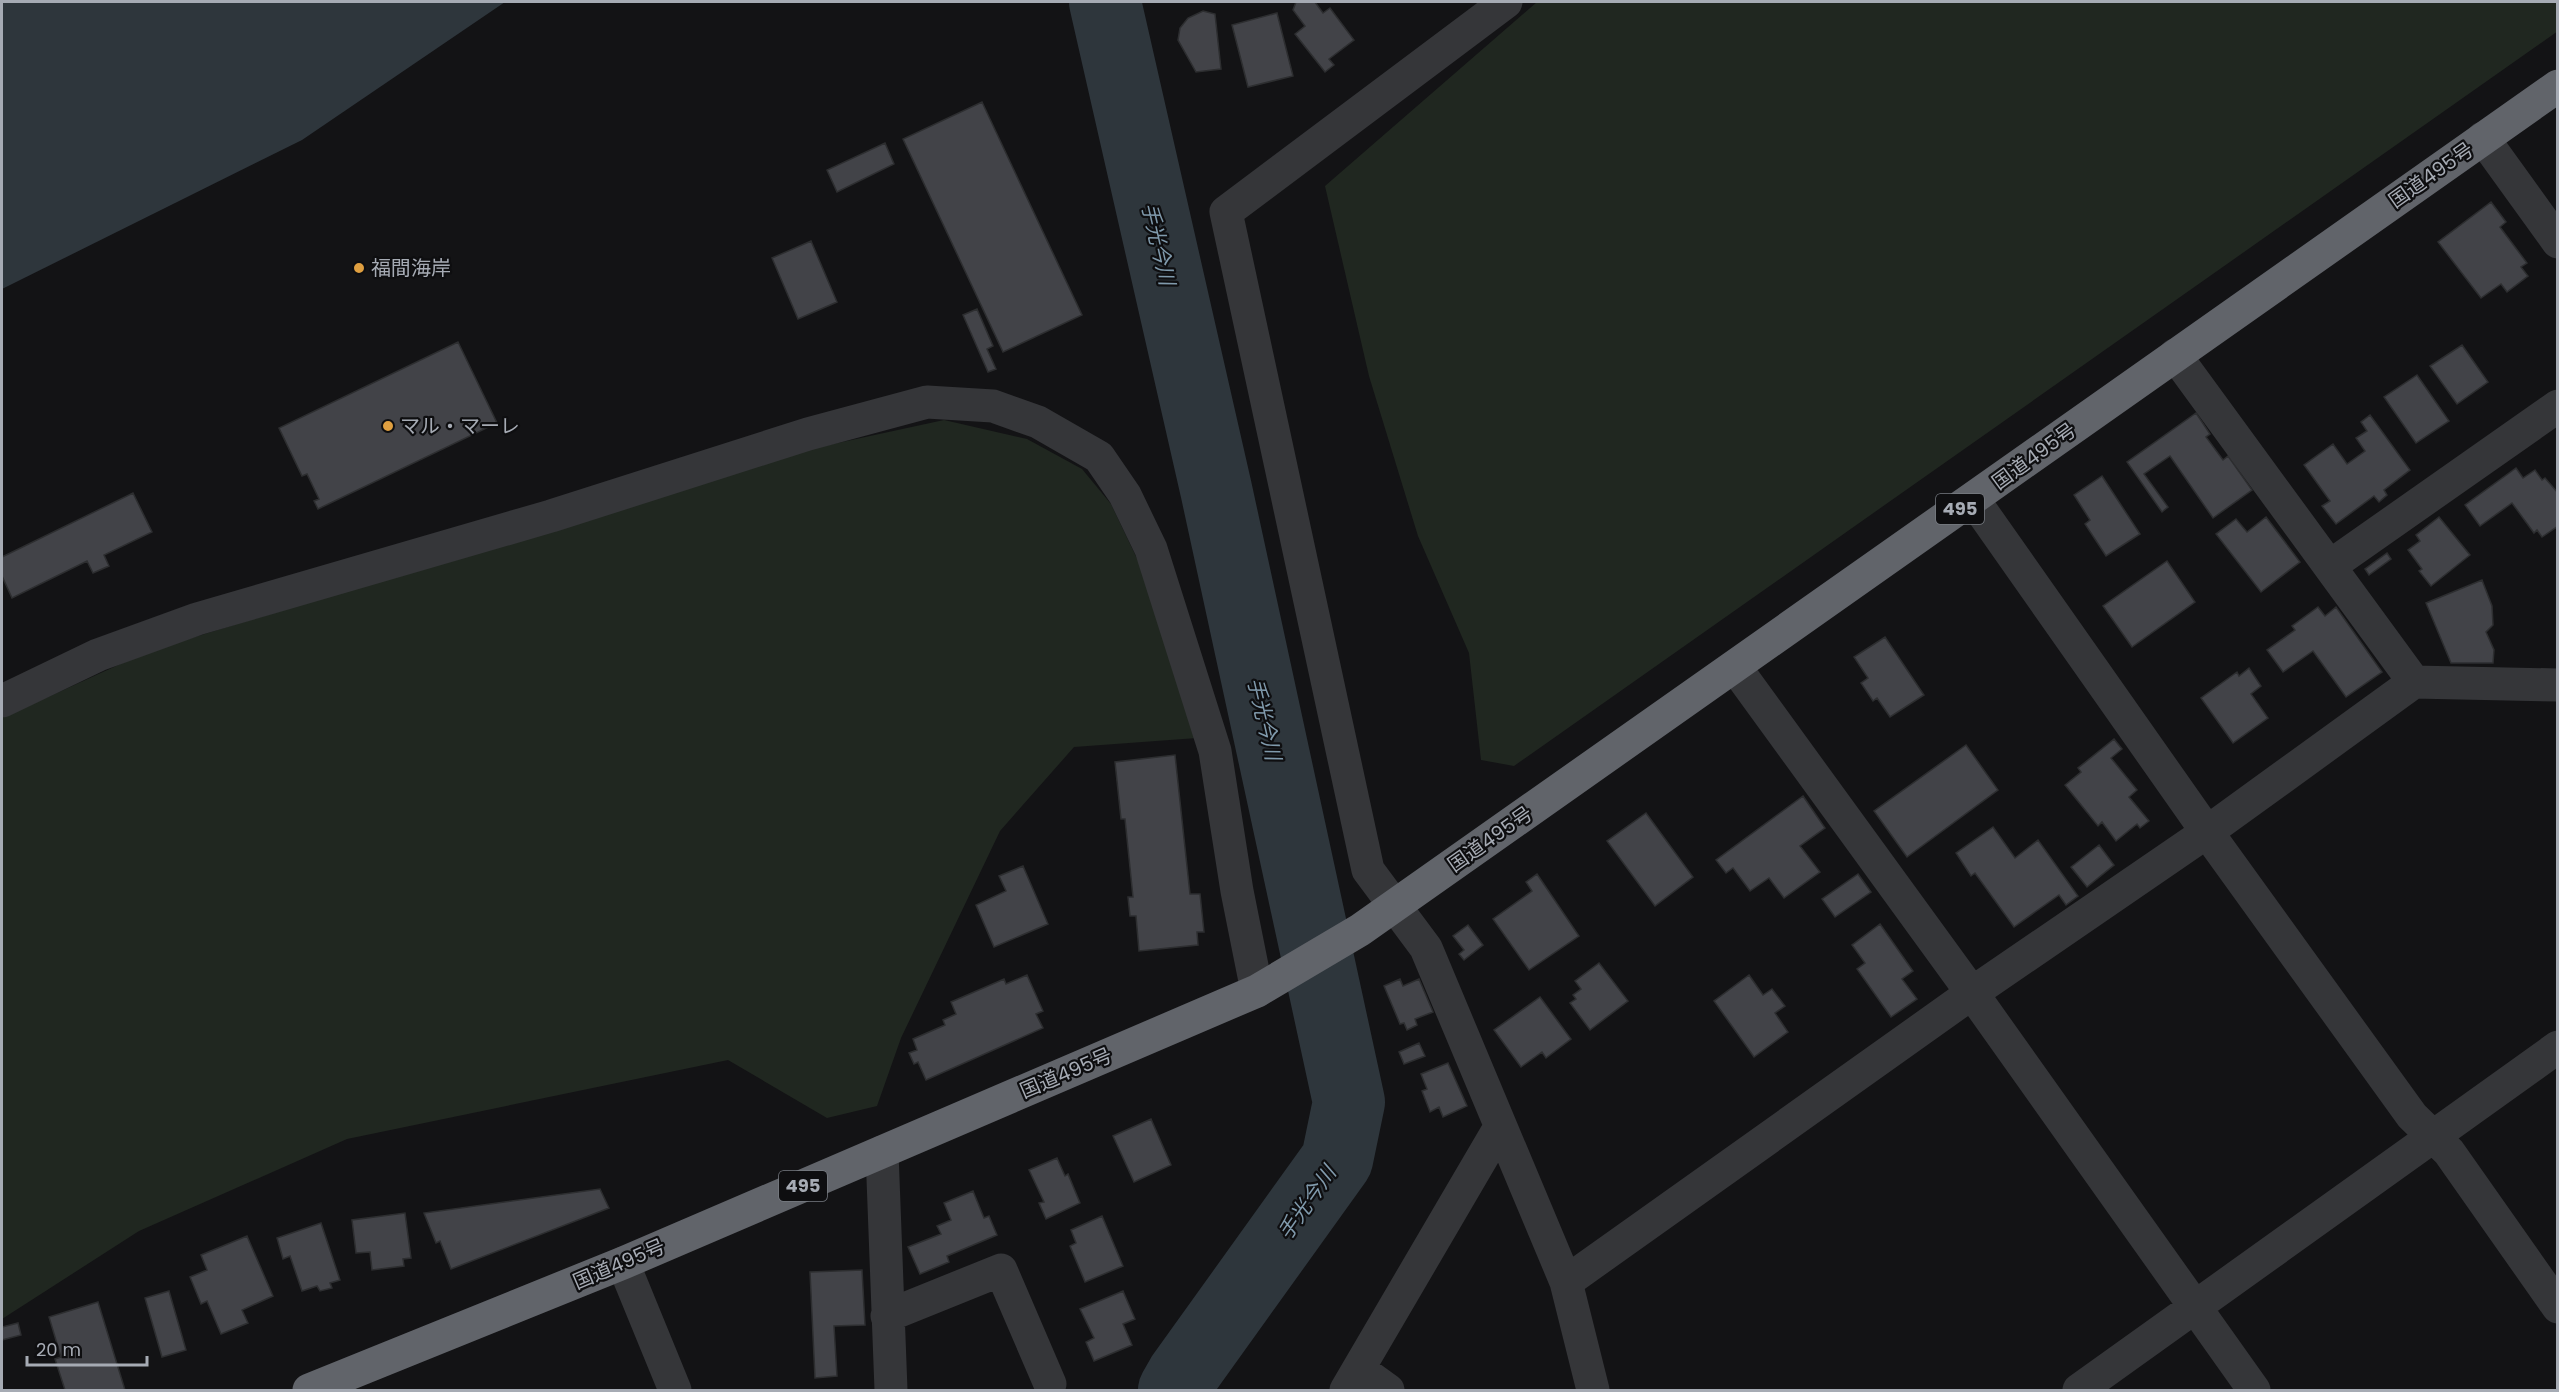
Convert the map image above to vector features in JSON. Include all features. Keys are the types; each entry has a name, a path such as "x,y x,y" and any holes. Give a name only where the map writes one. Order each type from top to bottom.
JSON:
{"highway":[{"name":"国道495号","path":"309,1390 623,1263 1257,991 1292,971 1395,906 2558,86"}],"street":[{"path":"1506,2 1226,212 1368,870 1426,948 1566,1282 1593,1390"},
{"path":"2483,138 2558,242"},
{"path":"2175,355 2414,682"},
{"path":"2,701 98,656 197,619 551,516 808,434 927,402 993,406 1038,422 1099,457 1125,495 1151,549 1215,751 1237,891 1257,991"},
{"path":"2330,566 2558,406"},
{"path":"1974,499 2206,832 2412,1116 2449,1152 2558,1307"},
{"path":"1735,667 1972,993 2254,1390"},
{"path":"1566,1282 1972,993 2206,832 2414,682 2558,684"},
{"path":"2079,1390 2558,1047"},
{"path":"1388,1390 1353,1380 1500,1127"},
{"path":"882,1152 891,1390"},
{"path":"623,1263 675,1390"},
{"path":"887,1316 1000,1270 1050,1384"}],"shaded area":[{"path":"2,2 505,2 302,140 2,289"},
{"path":"1537,2 2557,2 2558,31 1514,766 1481,760 1469,653 1418,536 1369,376 1325,186"},
{"path":"944,420 1027,439 1082,469 1111,504 1151,588 1197,738 1074,747 1000,831 901,1038 877,1106 827,1118 728,1060 347,1139 139,1231 2,1319 2,718 149,651 810,449"}],"building":[{"path":"1296,2 1315,2 1323,13 1330,8 1354,40 1329,59 1334,65 1325,72 1295,34 1305,26 1293,10"},
{"path":"1203,11 1215,14 1221,69 1196,72 1178,40 1180,28 1188,18"},
{"path":"1277,13 1293,76 1248,87 1232,25"},
{"path":"982,102 1082,315 1003,352 903,139"},
{"path":"885,143 894,164 837,192 827,170"},
{"path":"2491,202 2506,222 2500,227 2527,263 2521,267 2528,276 2507,292 2501,284 2481,298 2438,242"},
{"path":"811,241 837,302 798,319 772,258"},
{"path":"977,309 993,346 987,349 996,369 988,372 963,315"},
{"name":"マル・マーレ","path":"458,342 497,423 318,509 314,501 319,499 307,474 302,476 279,428"},
{"path":"2462,345 2488,382 2457,404 2430,366"},
{"path":"2417,375 2449,421 2416,443 2384,397"},
{"path":"2196,413 2210,434 2206,437 2223,460 2228,456 2252,490 2213,518 2170,456 2144,474 2168,507 2162,512 2127,462"},
{"path":"2370,415 2410,470 2384,490 2387,495 2379,502 2374,496 2336,524 2322,506 2330,501 2304,465 2333,444 2347,464 2365,451 2356,438 2367,431 2361,422"},
{"path":"2516,468 2523,478 2535,470 2542,480 2545,478 2558,493 2558,526 2542,537 2537,530 2534,533 2512,503 2480,526 2465,505"},
{"path":"2102,476 2140,534 2106,556 2085,524 2090,520 2074,495"},
{"path":"133,493 152,532 104,555 109,566 93,573 87,561 12,598 2,576 2,557"},
{"path":"2266,517 2300,562 2261,592 2216,534 2236,519 2247,532"},
{"path":"2439,517 2470,555 2431,586 2419,571 2422,569 2408,550 2420,541 2416,535"},
{"path":"2387,553 2391,559 2369,575 2365,569"},
{"path":"2167,561 2195,602 2132,647 2103,606"},
{"path":"2482,580 2492,606 2493,625 2486,632 2494,650 2493,663 2451,663 2426,603"},
{"path":"2318,607 2325,616 2336,607 2382,672 2346,697 2313,651 2283,672 2267,650 2295,630 2292,626"},
{"path":"1885,637 1924,695 1890,717 1877,698 1873,701 1861,683 1868,678 1854,657"},
{"path":"2249,668 2261,686 2251,694 2268,718 2233,743 2201,698 2237,672 2239,676"},
{"path":"2114,739 2122,749 2111,758 2137,790 2129,797 2149,821 2140,828 2137,824 2116,841 2102,822 2098,826 2065,785 2081,772 2078,768"},
{"path":"1966,745 1998,790 1907,857 1874,811"},
{"path":"1175,755 1190,894 1200,894 1204,932 1197,932 1198,945 1139,951 1136,916 1130,916 1128,897 1133,897 1125,819 1121,819 1115,762"},
{"path":"1803,796 1825,828 1800,846 1820,872 1784,898 1769,878 1750,891 1733,868 1726,873 1716,860"},
{"path":"1646,813 1693,877 1655,906 1607,841"},
{"path":"1993,827 2015,858 2038,840 2078,896 2066,905 2059,895 2014,927 1975,873 1971,876 1956,853"},
{"path":"2099,845 2114,865 2087,887 2071,867"},
{"path":"1023,866 1048,924 994,947 976,905 1006,891 999,876"},
{"path":"1537,874 1579,936 1529,970 1493,919 1532,891 1526,882"},
{"path":"1858,874 1871,892 1835,917 1822,899"},
{"path":"1880,924 1913,971 1902,979 1917,999 1891,1017 1857,969 1865,963 1852,945"},
{"path":"1468,925 1483,945 1464,960 1459,954 1464,950 1453,936"},
{"path":"1599,963 1628,1001 1590,1030 1570,1003 1576,999 1573,995 1581,989 1575,981"},
{"path":"1027,975 1043,1011 1036,1014 1043,1028 926,1080 918,1062 914,1064 909,1053 917,1050 913,1039 945,1025 943,1020 956,1014 951,1002 1004,979 1006,984"},
{"path":"1749,975 1763,995 1772,989 1785,1006 1775,1013 1788,1032 1754,1057 1714,1001"},
{"path":"1400,979 1403,986 1419,979 1433,1012 1415,1019 1417,1025 1407,1030 1404,1023 1400,1024 1384,986"},
{"path":"1540,997 1571,1039 1546,1058 1542,1052 1521,1067 1494,1030"},
{"path":"1419,1043 1425,1056 1404,1064 1399,1052"},
{"path":"1448,1063 1467,1106 1443,1117 1439,1107 1430,1112 1422,1091 1427,1089 1421,1074"},
{"path":"1151,1119 1171,1165 1134,1182 1113,1136"},
{"path":"1057,1158 1065,1176 1068,1174 1080,1203 1046,1219 1039,1203 1044,1202 1029,1170"},
{"path":"600,1189 609,1208 451,1269 440,1241 436,1243 424,1213"},
{"path":"973,1191 984,1218 989,1216 997,1235 947,1256 949,1262 920,1274 908,1247 941,1234 937,1226 951,1220 944,1203"},
{"path":"405,1213 411,1258 403,1259 404,1266 372,1270 370,1252 356,1253 352,1220"},
{"path":"1102,1216 1123,1266 1085,1282 1070,1246 1076,1243 1071,1230"},
{"path":"321,1223 340,1280 330,1283 332,1288 320,1291 317,1286 302,1291 290,1256 283,1259 277,1238"},
{"path":"247,1236 273,1296 242,1310 248,1323 221,1334 207,1301 201,1304 190,1277 207,1270 201,1255"},
{"path":"862,1270 865,1325 834,1326 837,1376 815,1378 810,1272"},
{"path":"169,1291 186,1350 162,1357 145,1298"},
{"path":"1123,1291 1135,1319 1123,1324 1132,1345 1094,1361 1086,1342 1094,1338 1080,1309"},
{"path":"98,1302 125,1390 65,1390 55,1359 61,1357 49,1317"},
{"path":"18,1323 21,1335 2,1340 2,1327"}],"waterway":[{"name":"手光今川","path":"1105,2 1216,489 1349,1102 1337,1160 1174,1390"}],"place":[{"name":"福間海岸","path":"359,268"},
{"name":"マル・マーレ","path":"388,426"}]}
